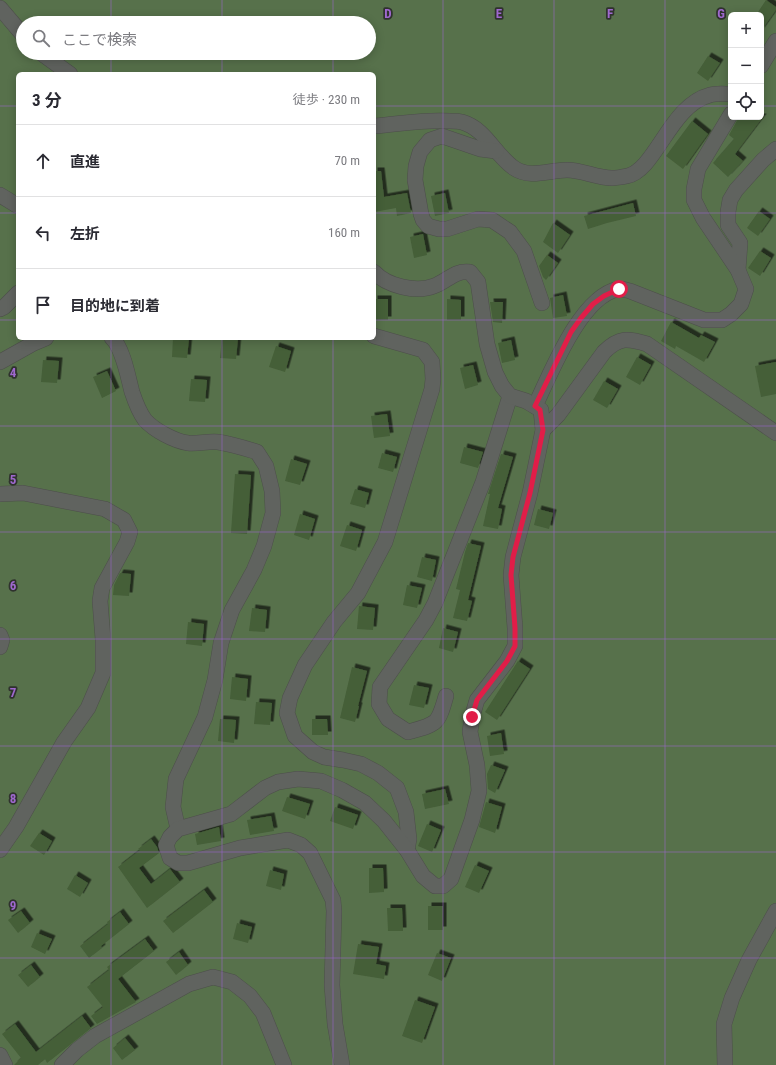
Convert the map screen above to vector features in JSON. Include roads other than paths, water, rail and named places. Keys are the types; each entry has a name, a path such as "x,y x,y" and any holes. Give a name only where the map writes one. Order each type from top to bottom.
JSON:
{"street":[{"path":"0,8 16,27"},
{"path":"764,61 776,41"},
{"path":"51,60 67,72"},
{"path":"376,126 439,120 462,122 486,136 496,151 514,168 529,174 567,170 612,178 629,176 641,168 686,108 710,94 728,94"},
{"path":"535,406 571,332 589,309 604,296 619,289 630,291 704,320 722,320 742,304 746,289 738,270 703,218 694,200 694,189 698,169 728,119"},
{"path":"496,151 480,149 442,136 430,140 420,152 416,166 415,180 421,214 423,220 428,226 438,229 447,229 478,219 492,220 510,232 524,251 542,303"},
{"path":"738,270 740,243 728,224 730,200 736,190 763,160 776,149"},
{"path":"0,195 16,205"},
{"path":"342,1065 335,1024 332,985 333,900 310,854 301,845 288,840 240,848 188,863 178,863 170,858 166,845 170,837 178,829 230,814 265,788 278,782 298,779 321,781 342,790 365,803 384,821 407,850 423,876 435,886 443,886 451,879 467,839 479,791 477,764 470,732 472,717 477,700 507,661 515,646 511,575 513,557 530,493 543,430 540,410 526,401 510,396 502,386 495,372 487,344 480,290 475,277 470,272 464,271 450,276 436,286 427,288 410,288 386,281 376,274"},
{"path":"0,309 16,295"},
{"path":"376,337 423,350 432,362 434,380 432,389 385,542 358,593 334,622 305,665 290,698 287,713 295,736 313,752 324,758 361,764 378,773 396,788 406,812 409,839 407,850"},
{"path":"0,362 41,340"},
{"path":"114,340 122,356 136,403 145,420 161,432 177,440 188,443 217,442 240,446 257,452 266,466 272,490 272,513 264,546 254,570 232,610 221,643 215,680 205,717 176,779 173,807 178,829"},
{"path":"543,430 558,415 604,352 613,343 622,340 634,340 647,344 776,433"},
{"path":"446,696 440,716 431,726 408,732 388,719 379,704 380,687 426,620 435,603 483,482 510,396"},
{"path":"0,494 23,493 105,509 124,520 130,532 127,542 102,588 100,601 103,639 103,673 88,708 64,742 16,827 0,850"},
{"path":"0,636 2,640 0,647"},
{"path":"725,1065 724,1024 732,998 749,960 776,911"},
{"path":"62,1065 77,1050 95,1036 188,984 213,977 232,982 250,996 264,1013 284,1065"},
{"path":"0,1055 5,1065"}]}
